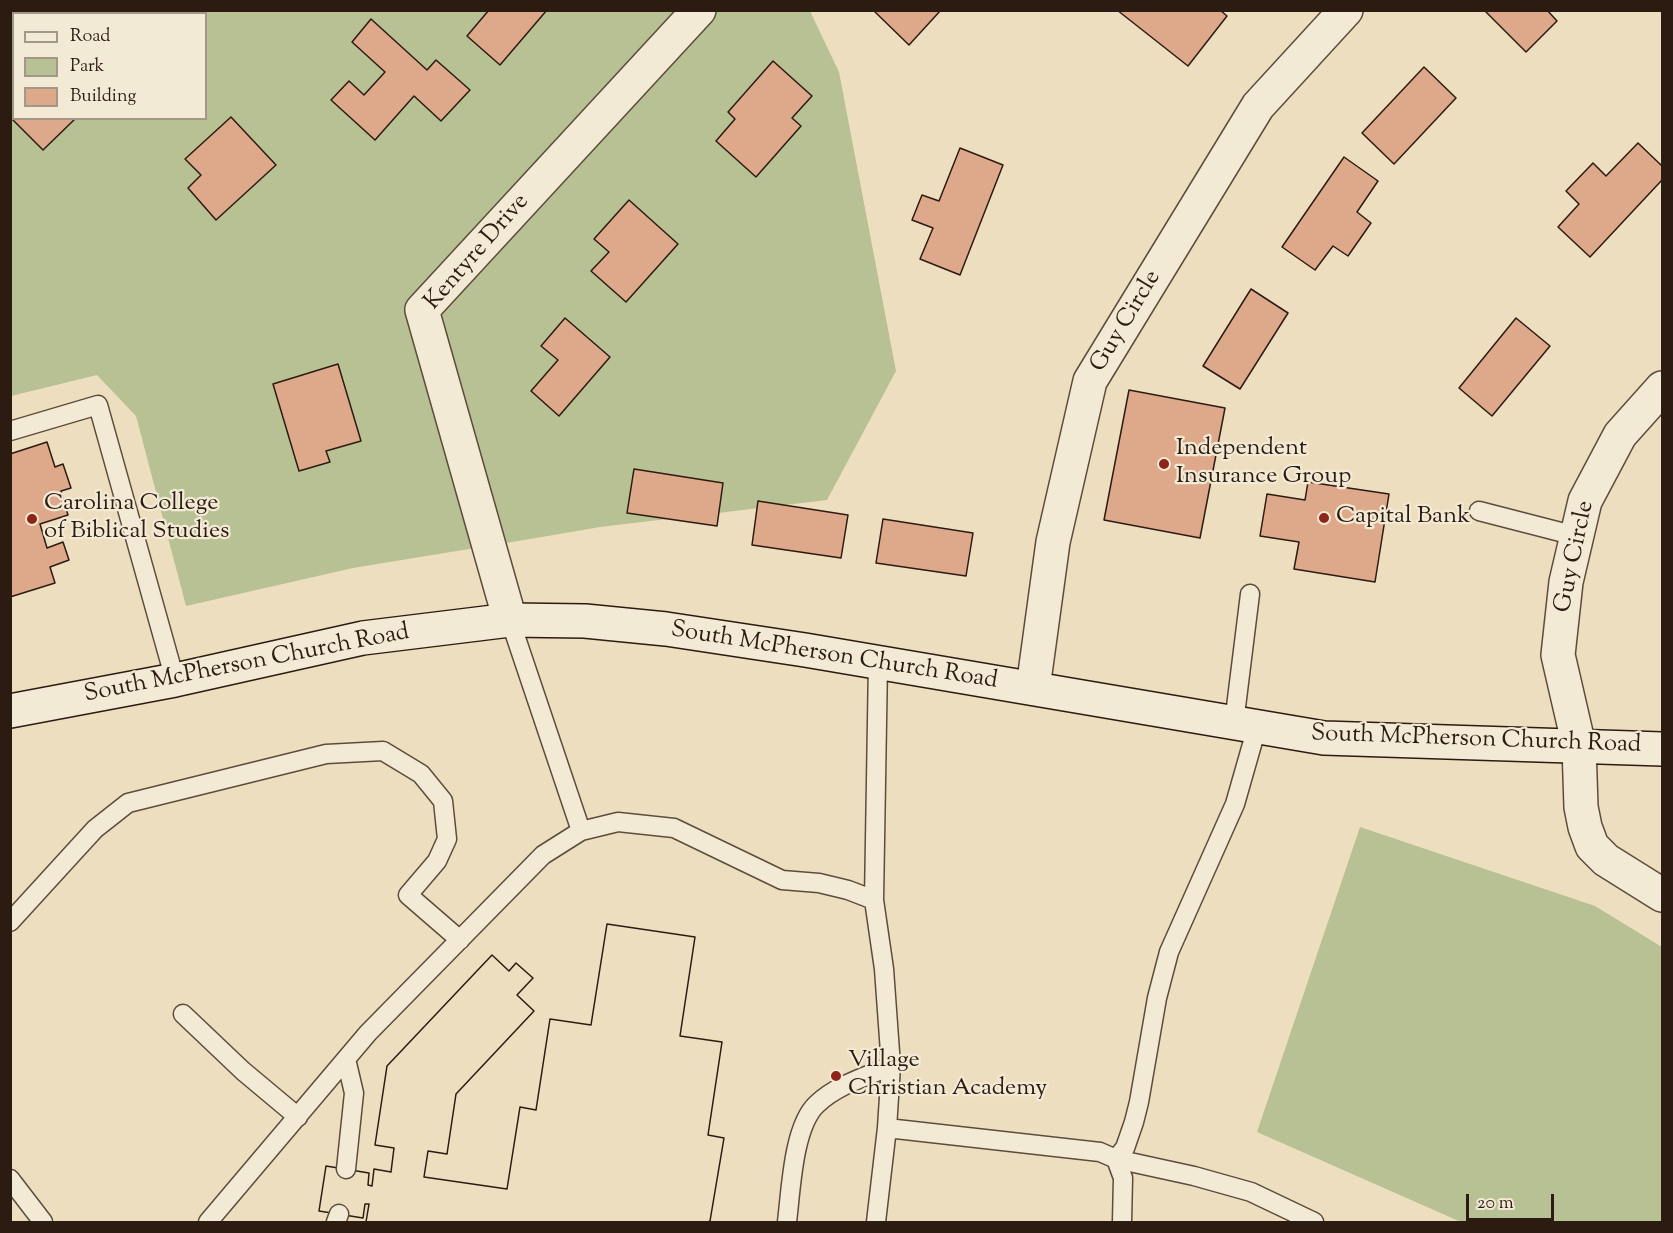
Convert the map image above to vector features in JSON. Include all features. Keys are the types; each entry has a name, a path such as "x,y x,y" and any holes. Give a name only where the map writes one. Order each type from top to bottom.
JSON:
{"street":[{"name":"Kentyre Drive","path":"510,620 422,310 699,10"},
{"name":"Guy Circle","path":"1033,688 1053,542 1090,381 1258,106 1346,10"},
{"name":"Guy Circle","path":"1662,388 1620,435 1585,501 1566,582 1558,655 1580,746 1581,807 1592,846 1606,860 1662,895"},
{"name":"South McPherson Church Road","path":"10,711 176,680 363,638 510,620 585,621 666,629 878,662 1324,738 1662,749"}],"lane":[{"path":"10,431 98,405 176,680"},
{"path":"1479,510 1576,536"},
{"path":"1116,1159 1125,1148 1134,1122 1166,961 1184,915 1235,804 1244,778 1250,594"},
{"path":"510,620 581,831"},
{"path":"876,1222 887,1128 891,1066 884,969 874,900 878,662"},
{"path":"10,922 95,829 128,803 326,754 383,751 421,774 443,801 447,839 437,861 408,895 460,940"},
{"path":"208,1222 368,1033 543,855 581,831 618,822 674,828 782,880 819,883 848,890 874,900"},
{"path":"183,1014 243,1071 297,1117"},
{"path":"346,1059 354,1093 346,1169"},
{"path":"787,1222 798,1141 804,1121 816,1104 833,1092 891,1066"},
{"path":"887,1128 1100,1152 1116,1159 1194,1176 1251,1192 1314,1222"},
{"path":"1116,1159 1123,1178 1122,1222"},
{"path":"10,1179 43,1222"}],"green space":[{"path":"810,11 839,72 896,371 827,500 600,527 353,568 186,606 136,416 97,375 11,396 10,103 12,120 207,120 207,12 115,12"},
{"path":"1360,827 1595,906 1662,947 1662,1222 1461,1222 1257,1132"}],"building":[{"path":"489,10 547,10 500,65 467,36"},
{"path":"873,10 941,10 909,45"},
{"path":"1117,10 1220,10 1227,16 1188,66"},
{"path":"1484,10 1547,10 1557,21 1526,52"},
{"path":"371,19 427,70 436,60 470,90 441,121 414,96 375,140 331,100 349,81 364,95 385,72 352,42"},
{"path":"773,61 812,96 792,118 801,126 756,177 716,141 735,119 728,112"},
{"path":"12,64 12,119 10,117 10,65"},
{"path":"1424,67 1456,98 1394,164 1362,133"},
{"path":"231,117 276,165 216,220 188,188 201,175 185,159"},
{"path":"13,120 74,120 43,150"},
{"path":"1638,143 1662,166 1662,180 1590,257 1558,227 1579,204 1566,191 1593,163 1606,176"},
{"path":"960,148 1003,165 960,275 920,259 933,228 912,220 922,195 939,201"},
{"path":"1344,157 1378,181 1357,212 1371,223 1348,256 1333,246 1315,270 1282,247"},
{"path":"629,200 678,244 626,302 591,271 609,252 594,239"},
{"path":"1251,289 1288,313 1240,389 1203,366"},
{"path":"565,318 610,357 559,416 531,391 558,360 541,346"},
{"path":"1516,318 1550,346 1492,416 1459,388"},
{"path":"338,364 361,441 326,451 330,462 299,471 273,384"},
{"name":"Independent Insurance Group","path":"1129,390 1225,408 1200,538 1104,520"},
{"name":"Carolina College of Biblical Studies","path":"47,442 55,467 63,464 71,488 61,491 68,515 40,524 47,548 63,542 69,560 50,567 55,583 10,597 10,454"},
{"path":"634,469 723,483 717,526 627,513"},
{"name":"Capital Bank","path":"1308,482 1389,494 1375,582 1294,569 1299,542 1260,536 1267,494 1305,500"},
{"path":"758,501 848,515 841,558 752,545"},
{"path":"883,519 973,533 966,576 876,563"},
{"path":"607,924 695,937 680,1036 722,1042 708,1135 724,1138 710,1221 366,1222 369,1204 365,1204 363,1218 319,1211 326,1166 369,1173 368,1185 372,1186 374,1169 391,1172 394,1148 375,1145 387,1066 492,955 509,971 516,963 533,978 517,995 534,1011 456,1094 447,1154 428,1151 424,1177 507,1189 520,1107 536,1110 550,1019 591,1025"},
{"path":"607,924 695,937 680,1036 722,1042 708,1135 724,1138 710,1221 366,1222 369,1204 365,1204 363,1218 319,1211 326,1166 369,1173 368,1185 372,1186 374,1169 391,1172 394,1148 375,1145 387,1066 492,955 509,971 516,963 533,978 517,995 534,1011 456,1094 447,1154 428,1151 424,1177 507,1189 520,1107 536,1110 550,1019 591,1025"}],"place":[{"name":"Independent Insurance Group","path":"1164,464"},
{"name":"Capital Bank","path":"1324,518"},
{"name":"Carolina College of Biblical Studies","path":"32,519"},
{"name":"Village Christian Academy","path":"836,1076"}]}
